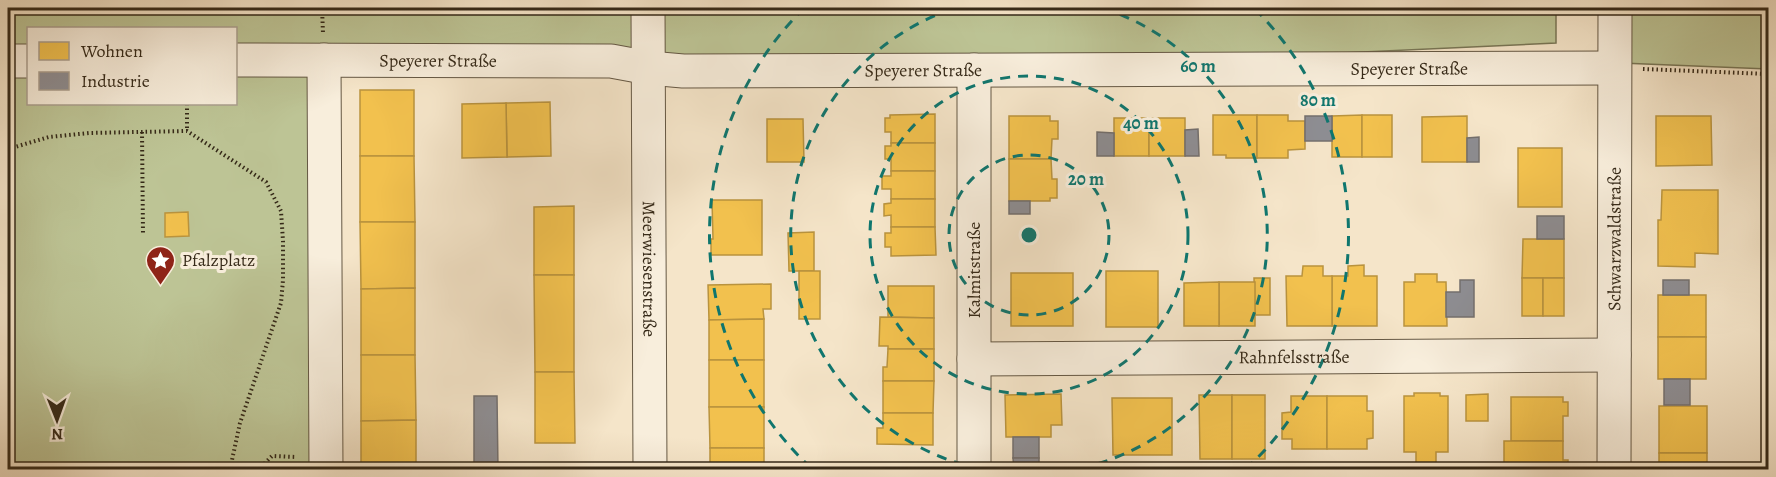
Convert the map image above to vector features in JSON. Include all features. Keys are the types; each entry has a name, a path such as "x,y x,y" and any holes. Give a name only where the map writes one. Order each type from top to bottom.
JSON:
{"street":[{"name":"Meerwiesenstraße","path":"648,8 650,470"},
{"name":"Schwarzwaldstraße","path":"1614,470 1615,8"},
{"name":"Speyerer Straße","path":"237,60 611,61 649,69 683,71 1614,68"},
{"path":"324,60 326,464"},
{"path":"8,61 27,61"},
{"name":"Kalmitstraße","path":"974,70 975,470"},
{"name":"Rahnfelsstraße","path":"974,359 1614,355"}],"path":[{"path":"1614,68 1768,74"},
{"path":"187,105 187,131"},
{"path":"8,149 49,138 89,133 187,131 266,182 281,211 284,241 281,303 240,423 232,470"},
{"path":"142,132 143,234"},
{"path":"258,470 273,456 294,456 326,464"}],"green space":[{"path":"8,8 1556,8 1556,43 974,70 325,60 326,470 8,469 8,68 27,68 27,105 237,105 237,27 27,27 27,61 8,61"},
{"path":"1620,8 1768,8 1768,69 1621,63"}],"building: Wohnen":[{"path":"360,90 414,90 414,156 360,156"},
{"path":"550,102 551,156 507,157 506,103"},
{"path":"506,103 507,157 462,158 462,104"},
{"path":"935,114 935,143 891,143 891,132 885,132 885,118 890,118 890,115"},
{"path":"1213,115 1257,115 1257,158 1226,158 1226,155 1213,155"},
{"path":"1257,115 1288,115 1288,121 1305,121 1305,149 1288,150 1288,158 1257,158"},
{"path":"1362,115 1362,157 1332,157 1332,116"},
{"path":"1362,115 1392,115 1392,157 1362,157"},
{"path":"1009,116 1050,116 1050,121 1058,121 1058,139 1052,139 1051,159 1009,159"},
{"path":"1467,116 1467,162 1422,162 1422,117"},
{"path":"1656,116 1711,116 1712,165 1656,166"},
{"path":"1114,118 1149,118 1149,156 1114,156"},
{"path":"1149,118 1185,118 1185,156 1149,156"},
{"path":"767,119 803,119 804,162 767,162"},
{"path":"891,143 935,143 935,171 891,171 891,159 885,159 885,146 891,146"},
{"path":"1518,148 1562,148 1562,207 1518,207"},
{"path":"360,156 414,156 415,222 360,222"},
{"path":"1009,159 1051,159 1052,179 1057,179 1057,198 1050,198 1050,201 1009,201"},
{"path":"891,171 935,171 935,199 891,199 891,189 882,189 882,176 891,176"},
{"path":"1662,190 1718,190 1718,254 1695,253 1695,267 1658,266 1658,220 1661,220"},
{"path":"891,199 935,199 935,227 891,227 891,215 884,216 884,204 891,203"},
{"path":"712,200 762,200 762,255 711,255"},
{"path":"574,206 574,275 534,275 534,207"},
{"path":"188,212 189,236 165,237 165,213"},
{"path":"360,222 415,222 415,288 361,289"},
{"path":"891,227 935,227 936,255 891,256 891,247 885,247 885,233 891,233"},
{"path":"814,232 814,271 789,271 788,233"},
{"path":"1523,239 1564,239 1564,278 1522,278"},
{"path":"1364,265 1364,276 1377,276 1377,326 1332,326 1332,276 1348,276 1348,266"},
{"path":"1303,266 1323,266 1323,276 1332,276 1332,326 1287,326 1286,276 1302,276"},
{"path":"799,271 820,271 820,319 799,319"},
{"path":"1106,271 1158,271 1158,327 1106,327"},
{"path":"1011,273 1073,273 1073,326 1011,326"},
{"path":"1415,274 1437,274 1437,282 1446,282 1447,326 1404,326 1404,282 1415,282"},
{"path":"534,275 574,275 574,372 535,372"},
{"path":"1254,278 1270,278 1270,315 1255,315"},
{"path":"1522,278 1543,278 1543,316 1522,316"},
{"path":"1543,278 1564,278 1564,316 1543,316"},
{"path":"1219,282 1255,282 1255,326 1219,326"},
{"path":"1219,282 1219,326 1184,326 1184,283"},
{"path":"771,284 771,309 763,309 764,319 709,320 708,285"},
{"path":"888,286 934,286 934,318 888,317"},
{"path":"415,288 415,355 361,355 361,289"},
{"path":"1658,295 1706,295 1706,337 1658,337"},
{"path":"880,317 934,318 934,349 888,349 888,346 879,346"},
{"path":"764,319 764,360 709,360 709,320"},
{"path":"1658,337 1706,337 1706,379 1658,379"},
{"path":"888,349 934,349 934,381 883,381 883,367 887,367"},
{"path":"361,355 415,355 416,420 361,421"},
{"path":"709,360 764,360 764,407 709,407"},
{"path":"535,372 574,372 575,443 535,443"},
{"path":"883,381 934,381 933,413 883,413"},
{"path":"1414,393 1440,393 1440,396 1448,396 1448,452 1436,452 1436,464 1416,464 1416,452 1404,452 1404,396 1414,396"},
{"path":"1061,394 1062,425 1051,425 1051,437 1006,437 1005,395"},
{"path":"1488,394 1488,421 1466,421 1466,395"},
{"path":"1199,395 1232,395 1232,459 1200,459"},
{"path":"1232,395 1265,395 1265,459 1232,459"},
{"path":"1291,396 1327,396 1327,449 1292,449 1292,439 1282,439 1282,413 1291,412"},
{"path":"1327,396 1367,396 1367,411 1373,411 1373,438 1367,439 1367,449 1327,449"},
{"path":"1511,397 1563,397 1563,402 1568,402 1568,416 1563,416 1563,441 1511,441"},
{"path":"1112,398 1172,398 1172,455 1113,455"},
{"path":"1659,406 1707,406 1707,453 1659,453"},
{"path":"709,407 764,407 764,448 710,448"},
{"path":"883,413 933,413 933,445 877,444 877,428 883,428"},
{"path":"416,420 416,470 361,470 361,421"},
{"path":"1504,441 1563,441 1563,460 1568,460 1568,470 1504,470"},
{"path":"710,448 764,448 764,470 710,470"},
{"path":"1659,453 1707,453 1707,470 1659,470"}],"building: Industrie":[{"path":"1305,116 1332,116 1332,141 1305,141"},
{"path":"1198,129 1199,156 1185,156 1185,130"},
{"path":"1097,132 1114,133 1114,156 1097,156"},
{"path":"1479,137 1479,162 1467,162 1467,138"},
{"path":"1009,201 1030,201 1030,214 1009,214"},
{"path":"1537,216 1564,216 1564,239 1537,239"},
{"path":"1460,280 1474,280 1474,317 1446,317 1446,292 1460,292"},
{"path":"1663,280 1689,280 1689,295 1663,295"},
{"path":"1664,379 1690,379 1690,405 1664,405"},
{"path":"474,396 497,396 498,470 474,470"},
{"path":"1013,437 1039,437 1039,458 1013,458"},
{"path":"1013,458 1039,458 1039,470 1014,470"}],"place":[{"name":"Pfalzplatz","path":"161,286"}]}
